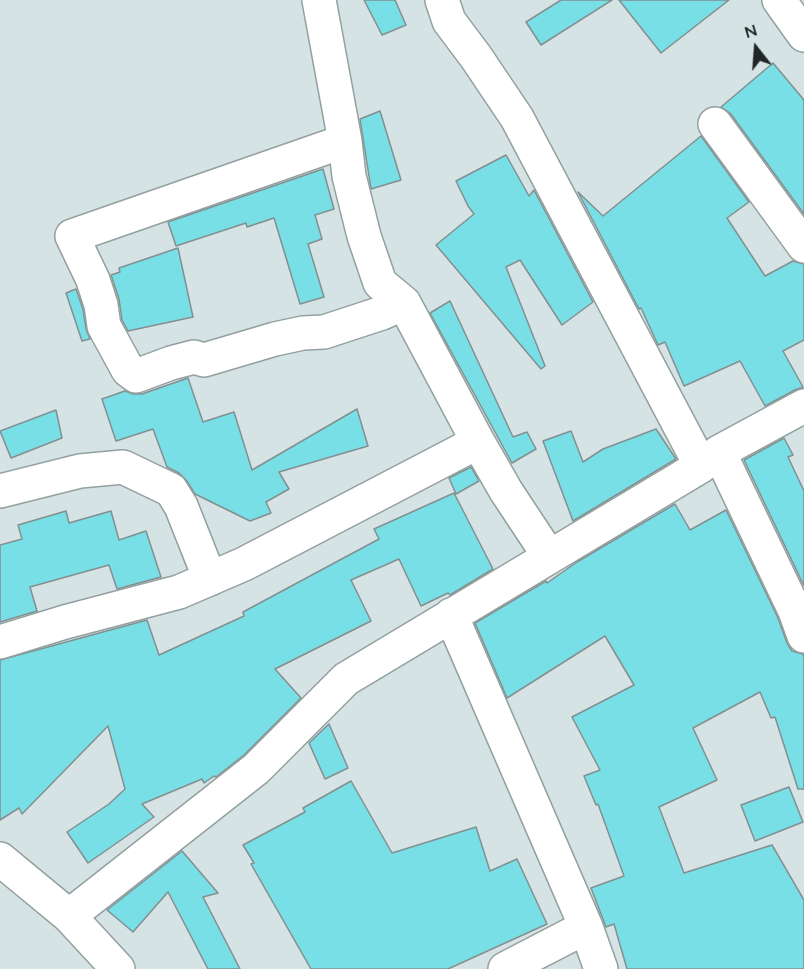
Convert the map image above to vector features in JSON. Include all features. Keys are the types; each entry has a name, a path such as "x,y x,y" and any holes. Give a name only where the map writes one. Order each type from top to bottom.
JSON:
{"street":[{"path":"319,0 345,141 349,176 361,226 380,283 404,303 506,491 549,556"},
{"path":"442,0 449,21 517,118 801,618"},
{"path":"715,124 804,246"},
{"path":"345,141 72,236 93,280 101,305 104,326 128,370 136,376 194,357 204,360 275,339 324,332 382,313 404,303"},
{"path":"69,916 256,769 346,679 710,459 804,406"},
{"path":"0,642 179,592 244,564 478,442"},
{"path":"0,491 80,471 123,467 171,490 182,506 210,579"},
{"path":"451,615 586,927 601,969"},
{"path":"0,859 69,916 118,969"},
{"path":"505,969 586,927"}],"building":[{"path":"364,0 395,0 406,25 382,35"},
{"path":"561,0 612,0 541,45 526,22"},
{"path":"619,0 729,0 661,53"},
{"path":"773,63 804,100 804,214 730,113 721,107"},
{"path":"380,111 401,180 371,189 360,119"},
{"path":"701,136 749,202 727,218 765,276 793,261 804,264 804,340 783,351 803,387 765,406 740,361 684,386 665,342 658,345 641,308 639,309 578,192 603,216"},
{"path":"506,155 529,196 534,190 593,302 562,325 520,260 506,267 545,366 541,369 436,245 474,214 456,181"},
{"path":"323,169 334,209 315,215 322,239 308,244 324,297 300,304 274,218 247,227 246,223 176,246 168,222"},
{"path":"178,248 193,317 128,331 122,320 119,299 111,275 120,272 119,268"},
{"path":"76,289 90,339 82,341 66,293"},
{"path":"450,301 513,437 527,432 536,449 512,463 430,313"},
{"path":"188,378 203,422 234,412 252,470 357,409 368,446 279,472 289,489 266,502 271,513 250,521 195,494 179,473 167,467 153,429 116,441 102,399 125,391 142,394"},
{"path":"56,410 62,438 11,458 0,431"},
{"path":"656,429 676,459 573,521 543,441 571,431 583,462 603,449"},
{"path":"784,438 793,455 788,457 804,491 804,586 744,460"},
{"path":"471,467 479,481 456,494 449,478"},
{"path":"454,493 493,569 450,595 448,593 421,606 399,559 351,580 371,621 275,669 301,698 244,755 216,777 204,783 202,779 142,804 154,817 88,863 67,832 109,804 125,789 108,726 22,814 19,808 0,820 0,660 147,620 159,655 244,616 243,612 379,539 374,529"},
{"path":"675,504 690,530 726,510 778,618 787,643 792,651 803,654 804,789 798,789 775,717 771,718 760,692 693,728 717,780 659,807 684,873 772,845 804,900 804,969 627,969 614,924 606,927 591,888 624,876 598,804 596,805 584,776 600,770 572,717 634,685 605,636 507,698 475,623 546,581 547,583 577,562"},
{"path":"66,511 69,523 111,511 119,540 146,531 161,577 117,589 109,565 30,587 37,611 0,622 0,545 22,539 18,525"},
{"path":"329,724 348,768 325,779 309,743"},
{"path":"351,781 392,853 476,827 490,871 517,859 547,924 448,969 311,969 251,864 254,863 243,845 305,812 303,808"},
{"path":"789,787 803,822 755,841 741,805"},
{"path":"182,851 218,893 203,897 240,969 208,969 168,892 133,932 107,910"}]}
